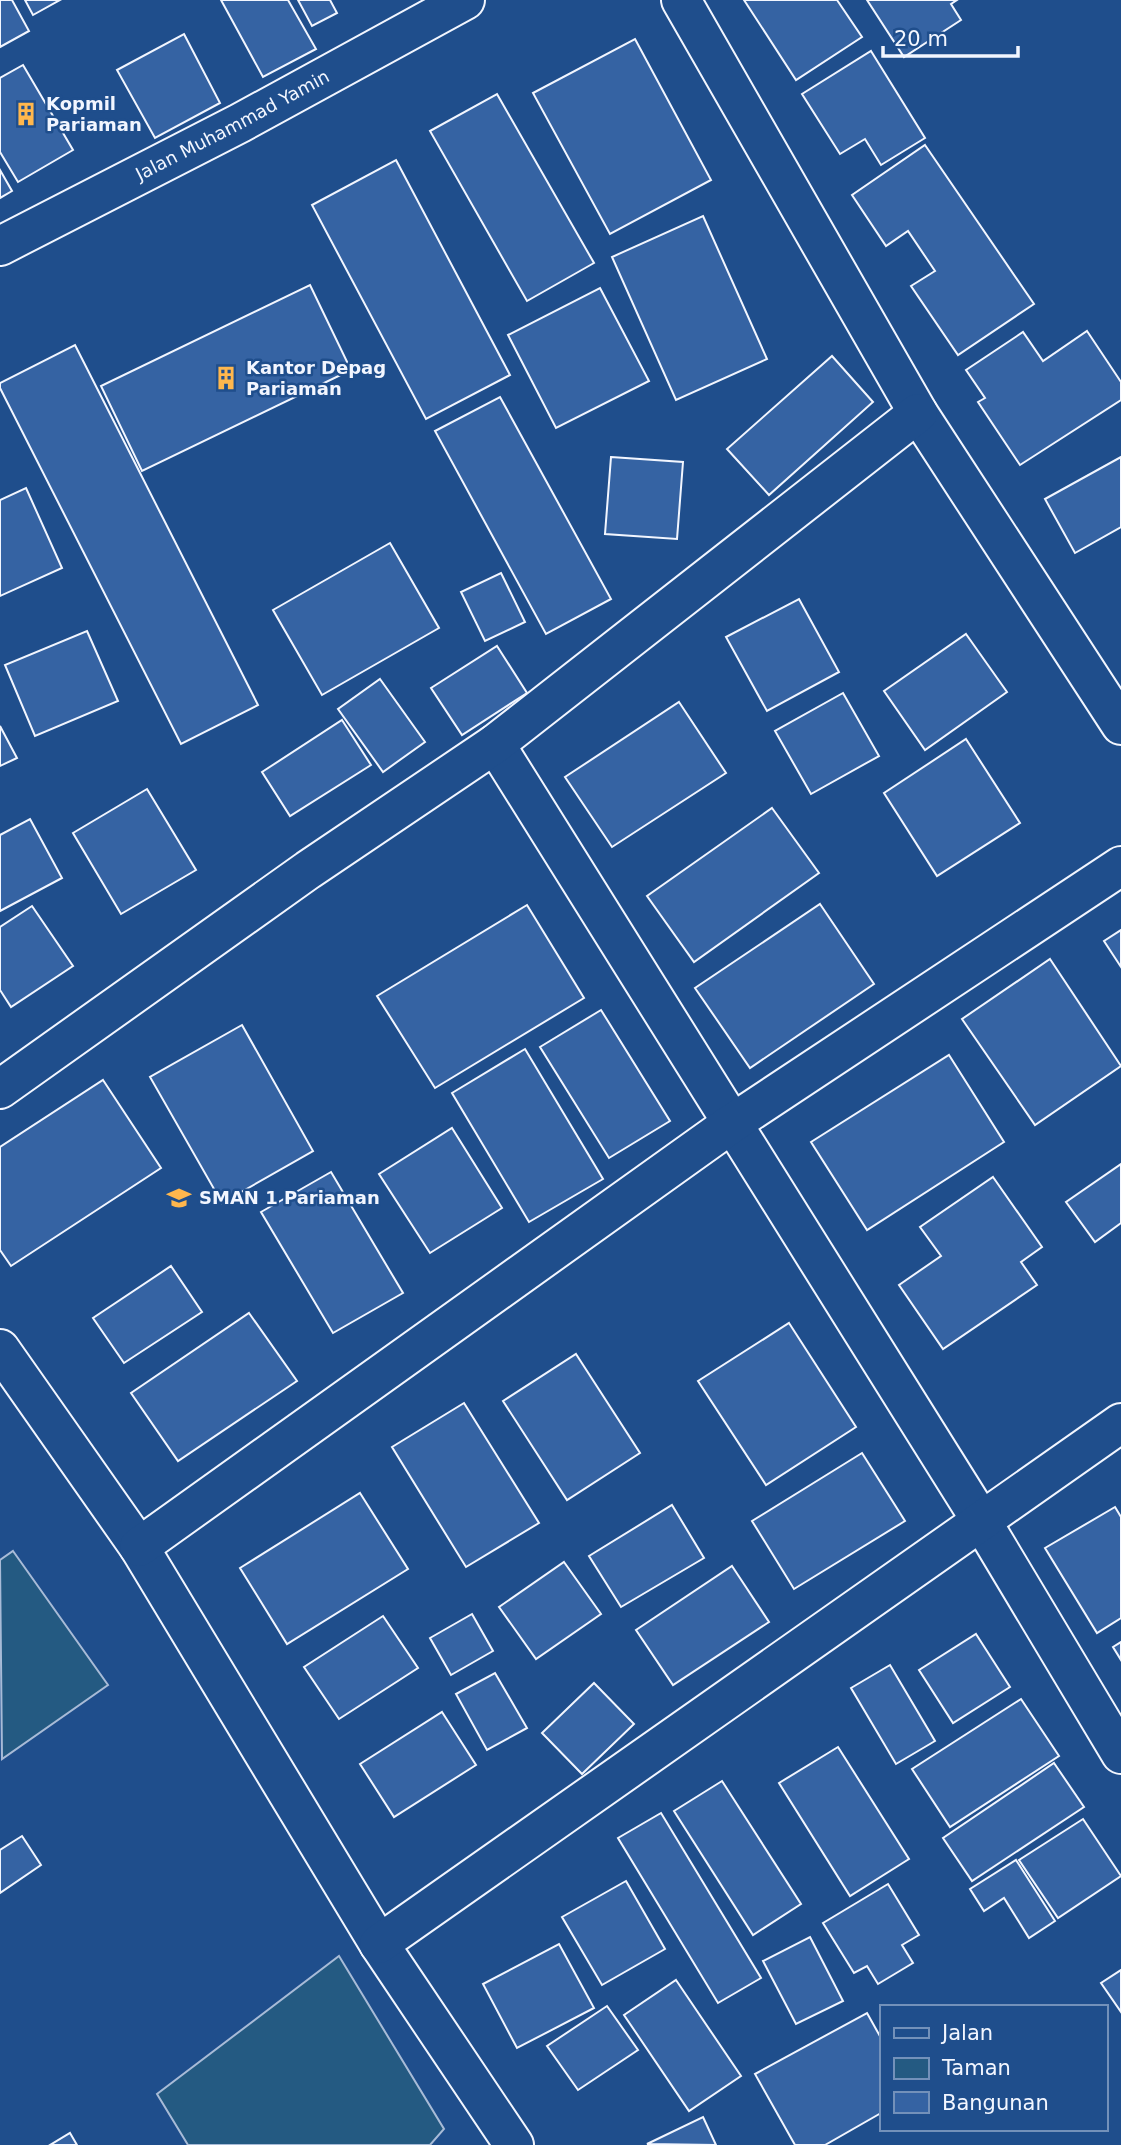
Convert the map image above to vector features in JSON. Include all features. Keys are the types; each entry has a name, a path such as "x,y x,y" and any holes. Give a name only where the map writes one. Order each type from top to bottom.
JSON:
{"street":[{"name":"Jalan Muhammad Yamin","path":"0,246 240,123 465,0"},
{"path":"681,0 918,413 1121,724"},
{"path":"0,1089 308,870 495,744 918,413"},
{"path":"495,744 982,1522 1121,1754"},
{"path":"139,1548 731,1124 1121,866"},
{"path":"0,1349 139,1548 379,1944 514,2145"},
{"path":"379,1944 1121,1423"}],"green space":[{"path":"13,1551 108,1685 2,1759 0,1560"},
{"path":"339,1956 444,2129 430,2145 188,2145 157,2094"}],"building":[{"path":"0,0 12,0 29,31 0,47"},
{"path":"25,0 60,0 33,15"},
{"path":"221,0 288,0 316,49 263,77"},
{"path":"298,0 330,0 337,13 312,26"},
{"path":"744,0 837,0 862,37 796,80"},
{"path":"867,0 957,0 951,4 961,20 904,57"},
{"path":"184,34 220,103 155,138 117,70"},
{"path":"635,39 711,180 610,234 533,93"},
{"path":"871,51 925,138 881,165 865,139 840,154 802,94"},
{"name":"Kopmil Pariaman","path":"23,65 73,150 18,182 0,152 0,78"},
{"path":"497,94 594,263 527,301 430,131"},
{"path":"925,145 1034,304 958,355 911,286 935,271 908,231 886,246 852,195"},
{"path":"396,160 510,375 426,419 312,205"},
{"path":"0,170 12,191 0,198"},
{"path":"703,216 767,359 676,400 612,257"},
{"name":"Kantor Depag Pariaman","path":"310,285 351,370 142,471 101,386"},
{"path":"600,288 649,381 556,428 508,335"},
{"path":"1087,331 1121,382 1121,400 1020,465 978,402 985,398 966,370 1023,332 1043,361"},
{"path":"75,345 258,705 181,744 0,388 0,383"},
{"path":"832,356 873,402 769,495 727,449"},
{"path":"500,397 611,599 546,634 435,431"},
{"path":"611,457 683,462 677,539 605,534"},
{"path":"1121,457 1121,527 1075,553 1045,499"},
{"path":"26,488 62,568 0,596 0,500"},
{"path":"390,543 439,628 322,695 273,610"},
{"path":"501,573 525,622 485,641 461,592"},
{"path":"799,599 839,672 767,711 726,637"},
{"path":"87,631 118,701 35,736 5,665"},
{"path":"966,634 1007,692 925,750 884,691"},
{"path":"497,646 527,693 462,735 431,688"},
{"path":"380,679 425,742 383,772 338,709"},
{"path":"843,693 879,756 811,794 775,731"},
{"path":"679,702 726,773 612,847 565,777"},
{"path":"342,720 371,765 290,816 262,772"},
{"path":"0,726 17,758 0,766"},
{"path":"966,739 1020,823 937,876 884,793"},
{"path":"147,789 196,870 121,914 73,833"},
{"path":"772,808 819,873 694,962 647,896"},
{"path":"30,819 62,878 0,911 0,835"},
{"path":"820,904 874,984 750,1068 695,988"},
{"path":"527,905 584,998 435,1088 377,996"},
{"path":"32,906 73,966 11,1007 0,990 0,927"},
{"path":"1121,930 1121,967 1104,941"},
{"path":"1050,959 1121,1066 1035,1125 962,1019"},
{"path":"601,1010 670,1121 609,1158 540,1047"},
{"path":"242,1025 313,1151 222,1203 150,1077"},
{"path":"525,1049 603,1179 529,1222 452,1093"},
{"path":"949,1055 1004,1142 867,1230 811,1142"},
{"path":"103,1080 161,1168 11,1266 0,1250 0,1147"},
{"path":"452,1128 502,1208 430,1253 379,1174"},
{"path":"1121,1164 1121,1223 1095,1242 1066,1202"},
{"path":"331,1172 403,1293 333,1333 261,1212"},
{"path":"993,1177 1042,1247 1021,1262 1037,1285 943,1349 899,1285 941,1256 920,1227"},
{"path":"171,1266 202,1312 124,1363 93,1318"},
{"path":"249,1313 297,1381 178,1461 131,1393"},
{"path":"789,1323 856,1427 766,1485 698,1381"},
{"path":"576,1354 640,1453 567,1500 503,1401"},
{"path":"464,1403 539,1523 466,1567 392,1447"},
{"path":"862,1453 905,1521 794,1589 752,1521"},
{"path":"360,1493 408,1569 287,1644 240,1568"},
{"path":"672,1505 704,1558 621,1607 589,1556"},
{"path":"1115,1507 1121,1517 1121,1618 1097,1633 1045,1548"},
{"path":"564,1562 601,1614 536,1659 499,1607"},
{"path":"732,1566 769,1622 673,1685 636,1630"},
{"path":"472,1614 493,1651 451,1675 430,1638"},
{"path":"383,1616 418,1668 339,1719 304,1667"},
{"path":"976,1634 1010,1687 953,1723 919,1670"},
{"path":"1121,1642 1121,1660 1113,1647"},
{"path":"890,1665 935,1741 896,1764 851,1688"},
{"path":"495,1673 527,1728 487,1750 456,1694"},
{"path":"594,1683 634,1724 582,1774 542,1733"},
{"path":"1021,1699 1059,1756 950,1827 912,1769"},
{"path":"442,1712 476,1765 394,1817 360,1764"},
{"path":"838,1747 909,1859 850,1896 779,1783"},
{"path":"1054,1763 1084,1807 972,1881 943,1838"},
{"path":"722,1781 801,1904 753,1935 674,1811"},
{"path":"661,1813 761,1978 718,2003 618,1838"},
{"path":"1083,1819 1121,1876 1058,1918 1019,1860"},
{"path":"22,1836 41,1865 0,1893 0,1850"},
{"path":"1016,1860 1055,1921 1029,1938 1004,1898 984,1911 970,1889"},
{"path":"626,1881 665,1949 602,1985 562,1917"},
{"path":"888,1884 919,1935 902,1945 913,1963 878,1984 867,1966 854,1973 823,1923"},
{"path":"810,1937 843,2001 796,2024 763,1961"},
{"path":"559,1944 594,2008 517,2048 483,1984"},
{"path":"1121,1970 1121,2012 1101,1983"},
{"path":"676,1980 741,2076 689,2111 624,2015"},
{"path":"607,2006 638,2050 578,2090 547,2046"},
{"path":"867,2013 880,2036 880,2114 825,2145 795,2145 755,2074"},
{"path":"703,2117 716,2145 647,2144"},
{"path":"70,2133 77,2145 50,2145"}],"place":[{"name":"Kopmil Pariaman","path":"26,114"},
{"name":"Kantor Depag Pariaman","path":"226,378"},
{"name":"SMAN 1 Pariaman","path":"179,1198"}]}
